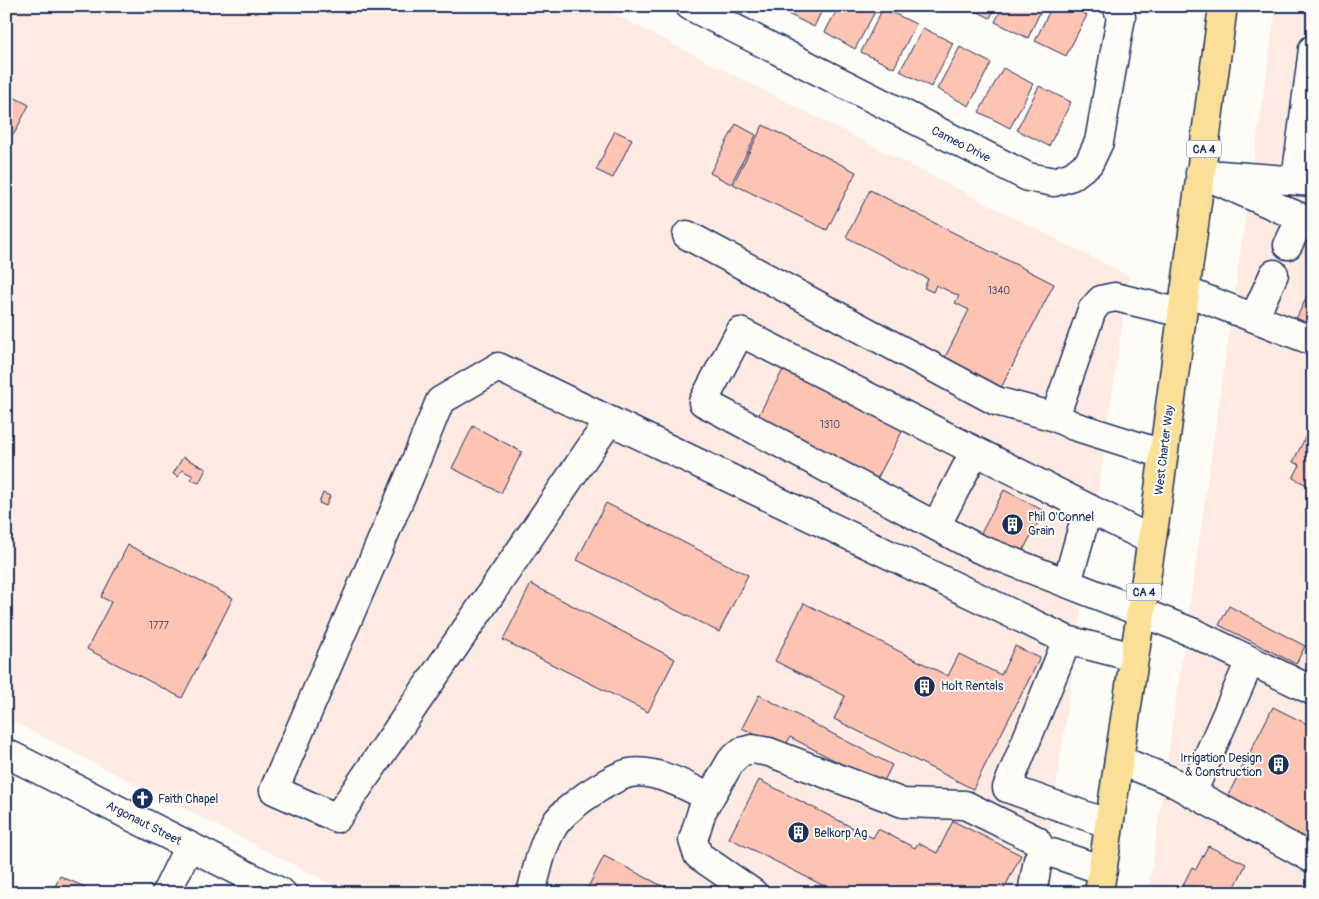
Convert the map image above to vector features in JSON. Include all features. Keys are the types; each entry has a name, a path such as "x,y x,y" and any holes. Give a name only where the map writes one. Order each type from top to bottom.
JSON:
{"highway":[{"name":"West Charter Way","path":"1101,881 1163,454 1223,6"}],"street":[{"name":"Cameo Drive","path":"690,6 1028,177 1054,182 1072,176 1089,163 1100,142 1121,17 1117,6"},
{"path":"1200,173 1305,181 1313,49"},
{"path":"1200,173 1307,220 1288,245"},
{"path":"687,235 996,401 1055,417 1074,426 1163,454"},
{"path":"1254,318 1274,274"},
{"path":"1055,417 1092,310 1101,300 1115,297 1183,302 1254,318 1313,341"},
{"path":"1151,540 740,332 703,402 977,548 1194,633 1313,691"},
{"path":"609,420 337,818 274,790 440,401 498,367 609,420 1067,640 1134,657"},
{"path":"936,526 975,451"},
{"path":"1067,583 1088,508"},
{"path":"1067,640 1007,788 1110,824"},
{"path":"1192,793 1250,660"},
{"path":"753,893 698,855 693,840 702,811 731,761 741,752 752,749 770,752 902,803 965,805 1036,840 1044,854"},
{"name":"Argonaut Street","path":"6,753 282,893"},
{"path":"1119,760 1169,780 1313,859"},
{"path":"532,893 544,844 554,825 577,802 601,786 630,773 652,774 683,784 710,798"},
{"path":"166,893 189,846"},
{"path":"1032,893 1038,860 1044,854 1052,853 1101,881"}],"shaded area":[{"path":"6,6 598,6 1129,276 1041,893 349,893 6,718"},
{"path":"1276,6 1313,6 1313,893 1148,893"}],"building":[{"path":"784,6 824,6 814,27 782,11"},
{"path":"839,6 878,6 855,49 825,32"},
{"path":"966,6 996,6 990,18"},
{"path":"1003,6 1043,6 1028,38 995,22"},
{"path":"1052,6 1068,6 1087,15 1066,56 1035,41"},
{"path":"883,8 916,24 894,68 861,52"},
{"path":"923,28 953,43 931,87 900,71"},
{"path":"960,47 991,63 969,106 937,89"},
{"path":"1003,68 1033,84 1010,128 979,112"},
{"path":"1039,86 1071,102 1049,146 1017,130"},
{"path":"6,93 29,105 14,134 6,130"},
{"path":"736,124 756,135 731,184 710,173"},
{"path":"763,125 856,172 827,230 733,184"},
{"path":"615,131 632,139 613,178 596,170"},
{"path":"870,190 1054,284 999,392 942,363 969,310 955,303 959,296 936,285 933,292 924,288 928,279 846,237"},
{"path":"1313,284 1313,333 1294,323"},
{"path":"784,368 903,430 876,481 757,418"},
{"path":"473,426 522,452 501,493 452,468"},
{"path":"1310,428 1313,429 1313,488 1293,478 1300,465 1293,462"},
{"path":"183,457 206,469 199,483 191,480 193,476 182,470 178,477 173,474"},
{"name":"Phil O'Connel Grain","path":"1004,490 1044,511 1019,558 979,537"},
{"path":"323,493 330,496 326,506 319,503"},
{"path":"606,503 748,575 719,632 577,560"},
{"path":"128,545 233,598 182,698 87,649 111,602 101,597"},
{"path":"531,584 675,659 648,712 503,640"},
{"name":"Holt Rentals","path":"804,603 948,676 959,654 1001,675 1015,646 1040,658 973,789 834,719 845,696 775,661"},
{"path":"1229,606 1305,646 1296,664 1219,625"},
{"path":"759,695 892,765 882,785 790,737 784,749 742,728"},
{"name":"Irrigation Design & Construction","path":"1273,707 1313,727 1313,848 1224,803"},
{"name":"Belkorp Ag","path":"759,780 873,838 878,829 915,848 918,843 937,853 953,821 1021,855 1002,893 838,893 729,838"},
{"path":"1208,846 1246,864 1232,893 1179,893 1192,867 1196,869"},
{"path":"604,856 676,893 585,893"},
{"path":"60,876 85,887 82,893 52,893"}],"place":[{"name":"Phil O'Connel Grain","path":"1012,524"},
{"name":"Holt Rentals","path":"925,686"},
{"name":"Irrigation Design & Construction","path":"1278,765"},
{"name":"Faith Chapel","path":"142,799"},
{"name":"Belkorp Ag","path":"798,833"}]}
